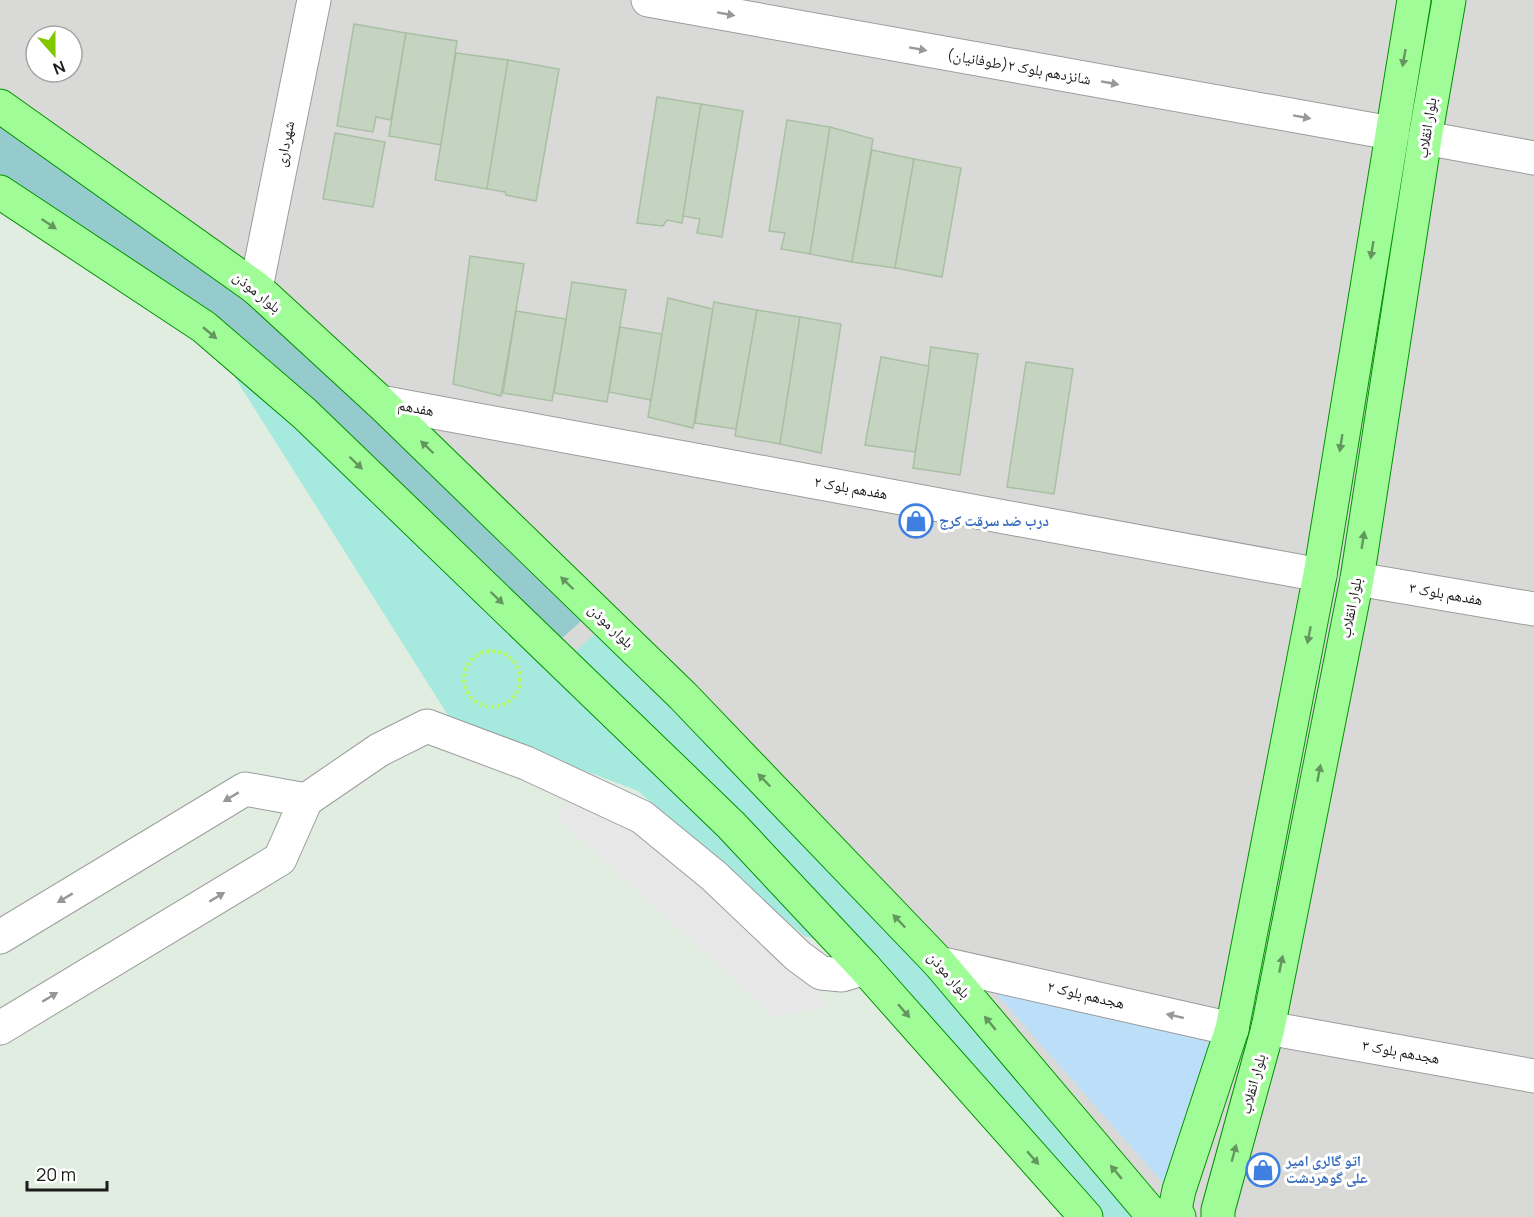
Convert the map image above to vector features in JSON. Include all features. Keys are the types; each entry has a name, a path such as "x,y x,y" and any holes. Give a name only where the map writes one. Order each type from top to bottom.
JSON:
{"main road":[{"path":"1179,1203 1232,1029 1320,575 1414,0"},
{"name":"بلوار انقلاب","path":"1216,1215 1268,1028 1357,579 1425,138 1449,0"},
{"name":"بلوار موذن","path":"0,106 256,288 380,402 683,696 939,963 1154,1217"},
{"path":"0,192 204,327 305,414 730,825 865,968 1084,1216"}],"street":[{"name":"شهرداری","path":"256,288 314,0"},
{"name":"شانزدهم بلوک ۲(طوفانیان)","path":"648,0 1391,133"},
{"path":"1425,138 1534,158"},
{"name":"هفدهم","path":"380,402 453,415"},
{"name":"هفدهم بلوک ۲","path":"453,415 1320,575"},
{"name":"هفدهم بلوک ۳","path":"1357,579 1534,609"},
{"path":"0,1028 280,859 306,800 379,750 427,726 526,763 642,817 714,876 798,956 821,973 842,975 865,968"},
{"path":"0,938 245,789 306,800"},
{"name":"هجدهم بلوک ۲","path":"939,963 1232,1029"},
{"name":"هجدهم بلوک ۳","path":"1268,1028 1534,1076"}],"path":[{"path":"488,651 506,655 518,668 519,687 509,702 501,706 482,706 468,694 465,686 464,677 472,660 488,651"}],"shaded area":[{"path":"0,0 1534,0 1534,1217 1086,1217 558,657 204,327 0,202"},
{"path":"0,118 250,295 587,616 554,645 382,479 0,180"},
{"path":"227,365 553,661 822,941 804,936 638,791 451,720"},
{"path":"595,634 742,778 885,924 1141,1217 1106,1217 858,943 573,654"},
{"path":"573,797 661,839 830,1006 776,1018 556,817"},
{"path":"994,991 1220,1041 1164,1184"}],"building":[{"path":"354,24 406,33 391,120 376,117 373,132 337,126"},
{"path":"406,33 457,41 441,145 389,136"},
{"path":"456,53 508,60 487,189 435,180"},
{"path":"508,60 559,69 536,201 487,189"},
{"path":"657,97 701,104 682,223 667,220 663,226 637,223"},
{"path":"701,104 743,111 722,237 697,233 700,219 683,216"},
{"path":"787,120 830,127 810,254 781,249 785,233 769,231"},
{"path":"830,127 873,139 852,262 810,254"},
{"path":"335,133 385,142 373,207 323,199"},
{"path":"872,150 914,159 895,268 852,262"},
{"path":"914,159 961,168 942,277 895,268"},
{"path":"470,256 524,264 501,396 453,384"},
{"path":"572,282 626,290 607,402 554,393"},
{"path":"668,298 713,309 693,428 648,417"},
{"path":"714,302 757,310 736,429 695,423"},
{"path":"757,310 800,317 780,444 735,436"},
{"path":"516,311 566,319 552,401 503,393"},
{"path":"800,317 841,324 821,453 780,444"},
{"path":"620,327 662,334 651,400 609,392"},
{"path":"931,347 978,354 960,475 913,468"},
{"path":"881,357 929,366 915,452 865,445"},
{"path":"1026,362 1073,369 1054,494 1007,487"}],"place":[{"name":"درب ضد سرقت کرج","path":"916,521"},
{"name":"اتو گالری امیر علی گوهردشت","path":"1263,1170"}]}
